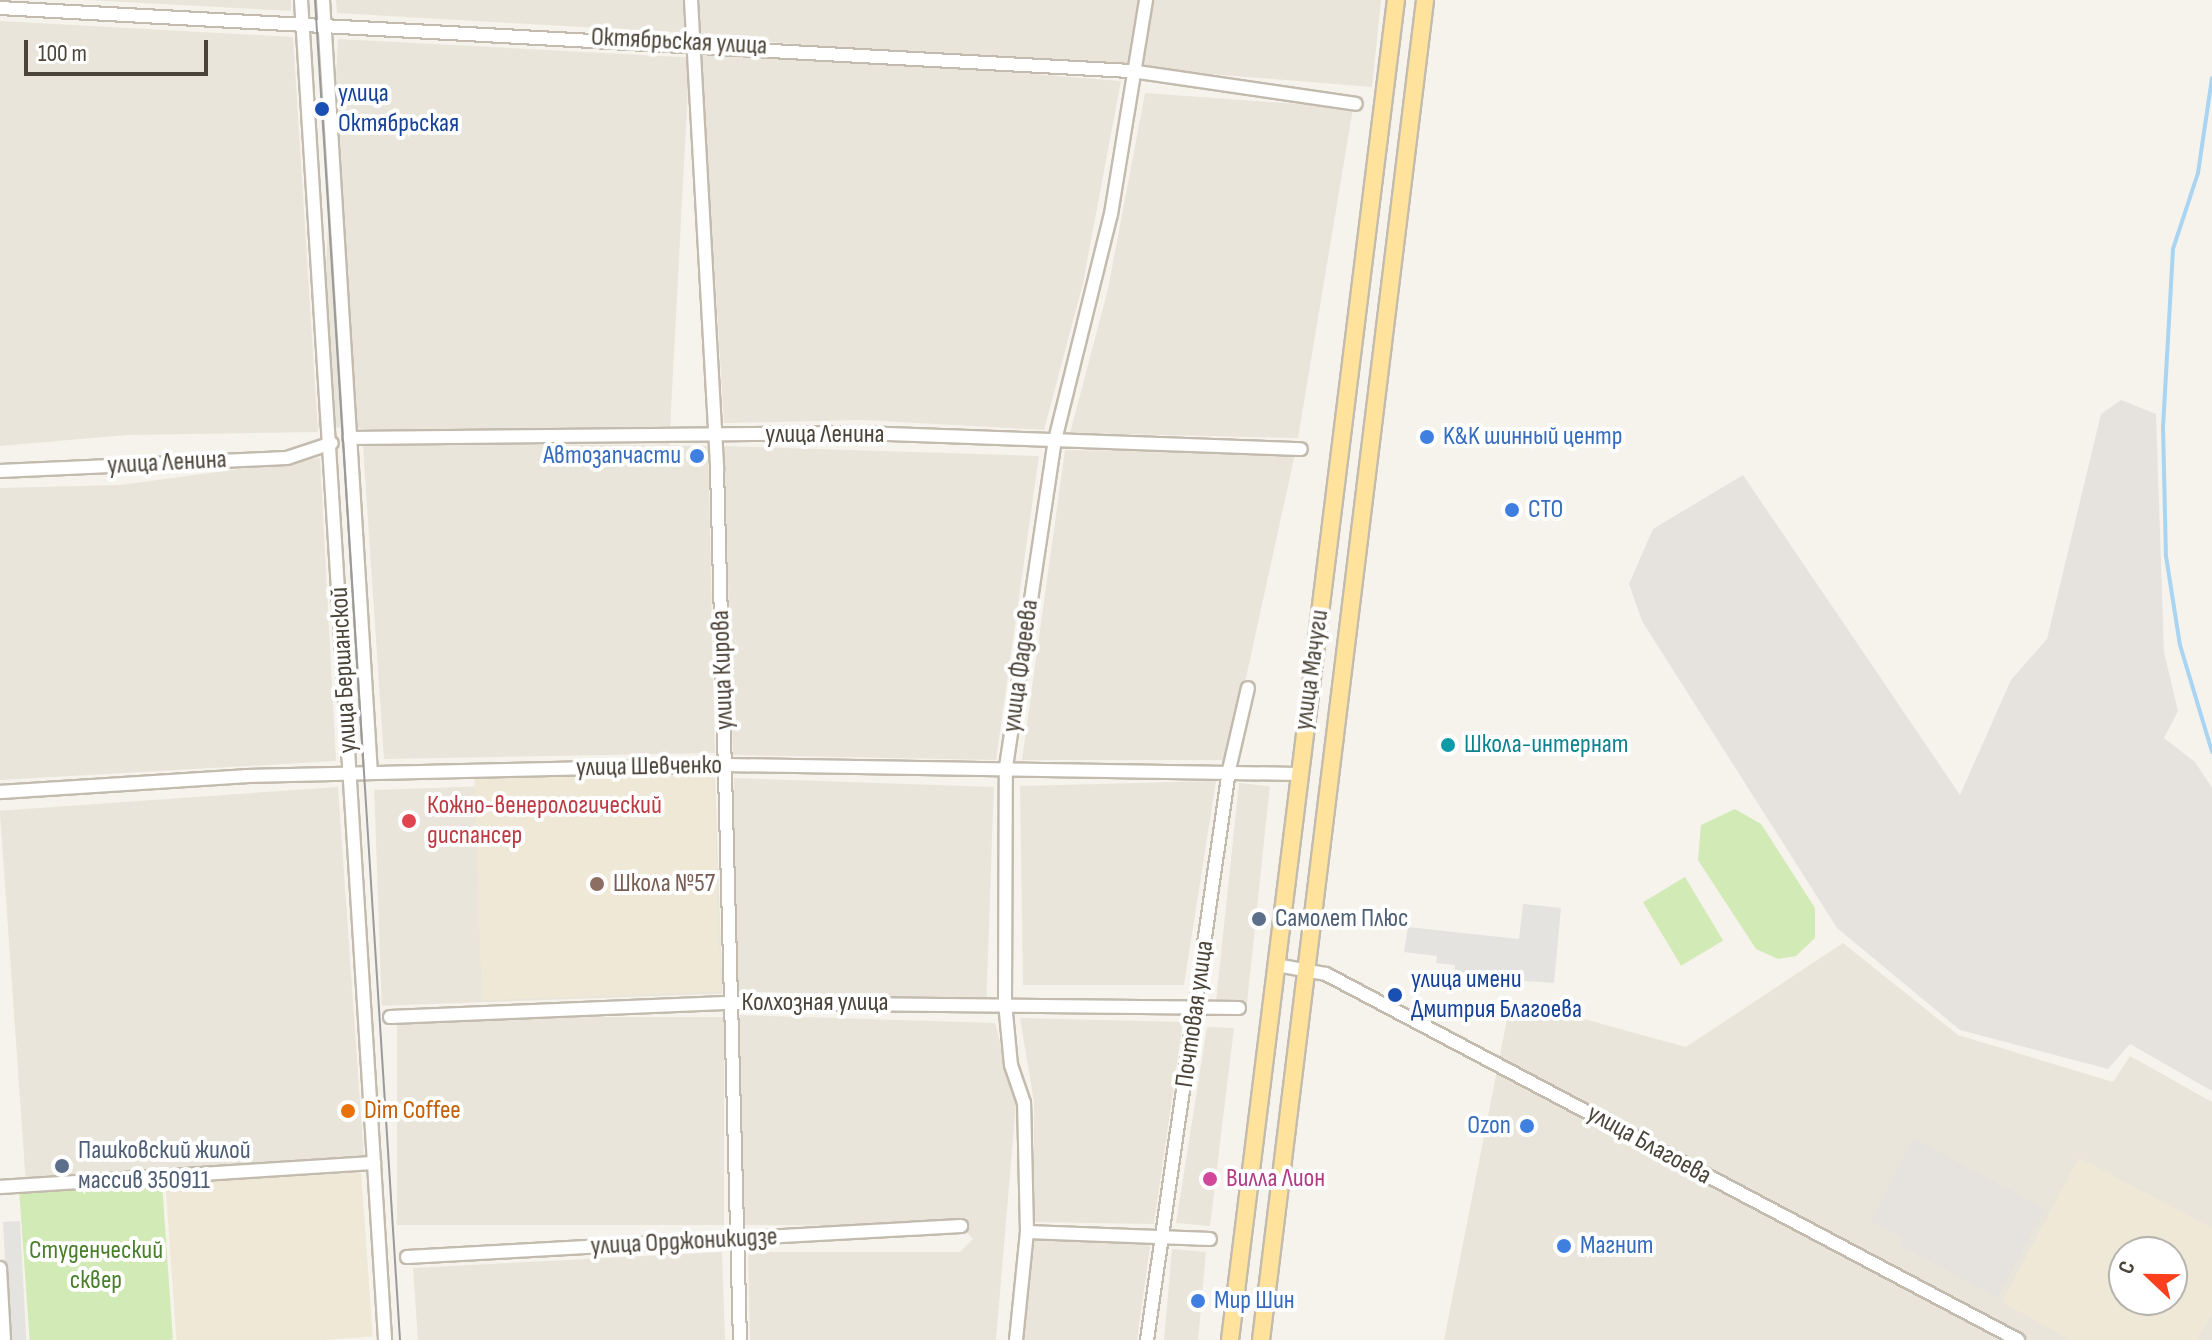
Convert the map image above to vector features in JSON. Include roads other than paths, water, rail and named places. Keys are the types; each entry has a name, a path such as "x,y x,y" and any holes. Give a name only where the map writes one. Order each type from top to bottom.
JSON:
{"main road":[{"name":"улица Мачуги","path":"1230,1340 1396,0"},
{"name":"улица Мачуги","path":"1261,1340 1425,0"},
{"path":"1318,623 1332,638 1350,624"}],"street":[{"name":"улица Бершанской","path":"301,0 332,443 385,1340"},
{"name":"улица Бершанской","path":"323,0 371,773"},
{"name":"улица Кирова","path":"691,0 716,435 740,1340"},
{"name":"улица Фадеева","path":"1016,1340 1027,1232 1024,1103 1011,1065 1005,1003 1006,767 1054,444 1111,214 1131,71 1146,0"},
{"name":"Октябрьская улица","path":"0,8 693,41 1131,71 1356,104"},
{"name":"улица Ленина","path":"349,438 716,435 1301,449"},
{"name":"улица Ленина","path":"0,471 287,458 332,443"},
{"name":"Почтовая улица","path":"1147,1340 1229,770 1248,688"},
{"name":"улица Шевченко","path":"0,792 371,773 726,765 1229,770 1298,774"},
{"name":"улица Благоева","path":"1276,965 1308,968 2018,1340"},
{"name":"Колхозная улица","path":"390,1017 731,1003 1198,1002 1239,1008"},
{"path":"0,1187 374,1163"},
{"name":"улица Орджоникидзе","path":"407,1257 961,1226"},
{"path":"1027,1232 1210,1239"},
{"path":"0,1277 4,1340"}],"waterway":[{"path":"2212,78 2198,173 2173,249 2163,426 2166,556 2180,645 2212,752"}],"tram line":[{"path":"315,0 400,1340"}],"place":[{"name":"улица Октябрьская","path":"322,109"},
{"name":"K&K шинный центр","path":"1427,437"},
{"name":"Автозапчасти","path":"697,456"},
{"name":"СТО","path":"1512,510"},
{"name":"Школа-интернат","path":"1448,745"},
{"name":"Кожно-венерологический диспансер","path":"409,821"},
{"name":"Школа №57","path":"597,884"},
{"name":"Самолет Плюс","path":"1259,919"},
{"name":"улица имени Дмитрия Благоева","path":"1395,995"},
{"name":"Dim Coffee","path":"348,1111"},
{"name":"Ozon","path":"1527,1126"},
{"name":"Пашковский жилой массив 350911","path":"62,1166"},
{"name":"Вилла Лион","path":"1210,1179"},
{"name":"Магнит","path":"1564,1246"},
{"name":"Мир Шин","path":"1198,1301"}],"park label":[{"name":"Студенческий сквер","path":"96,1266"}]}
